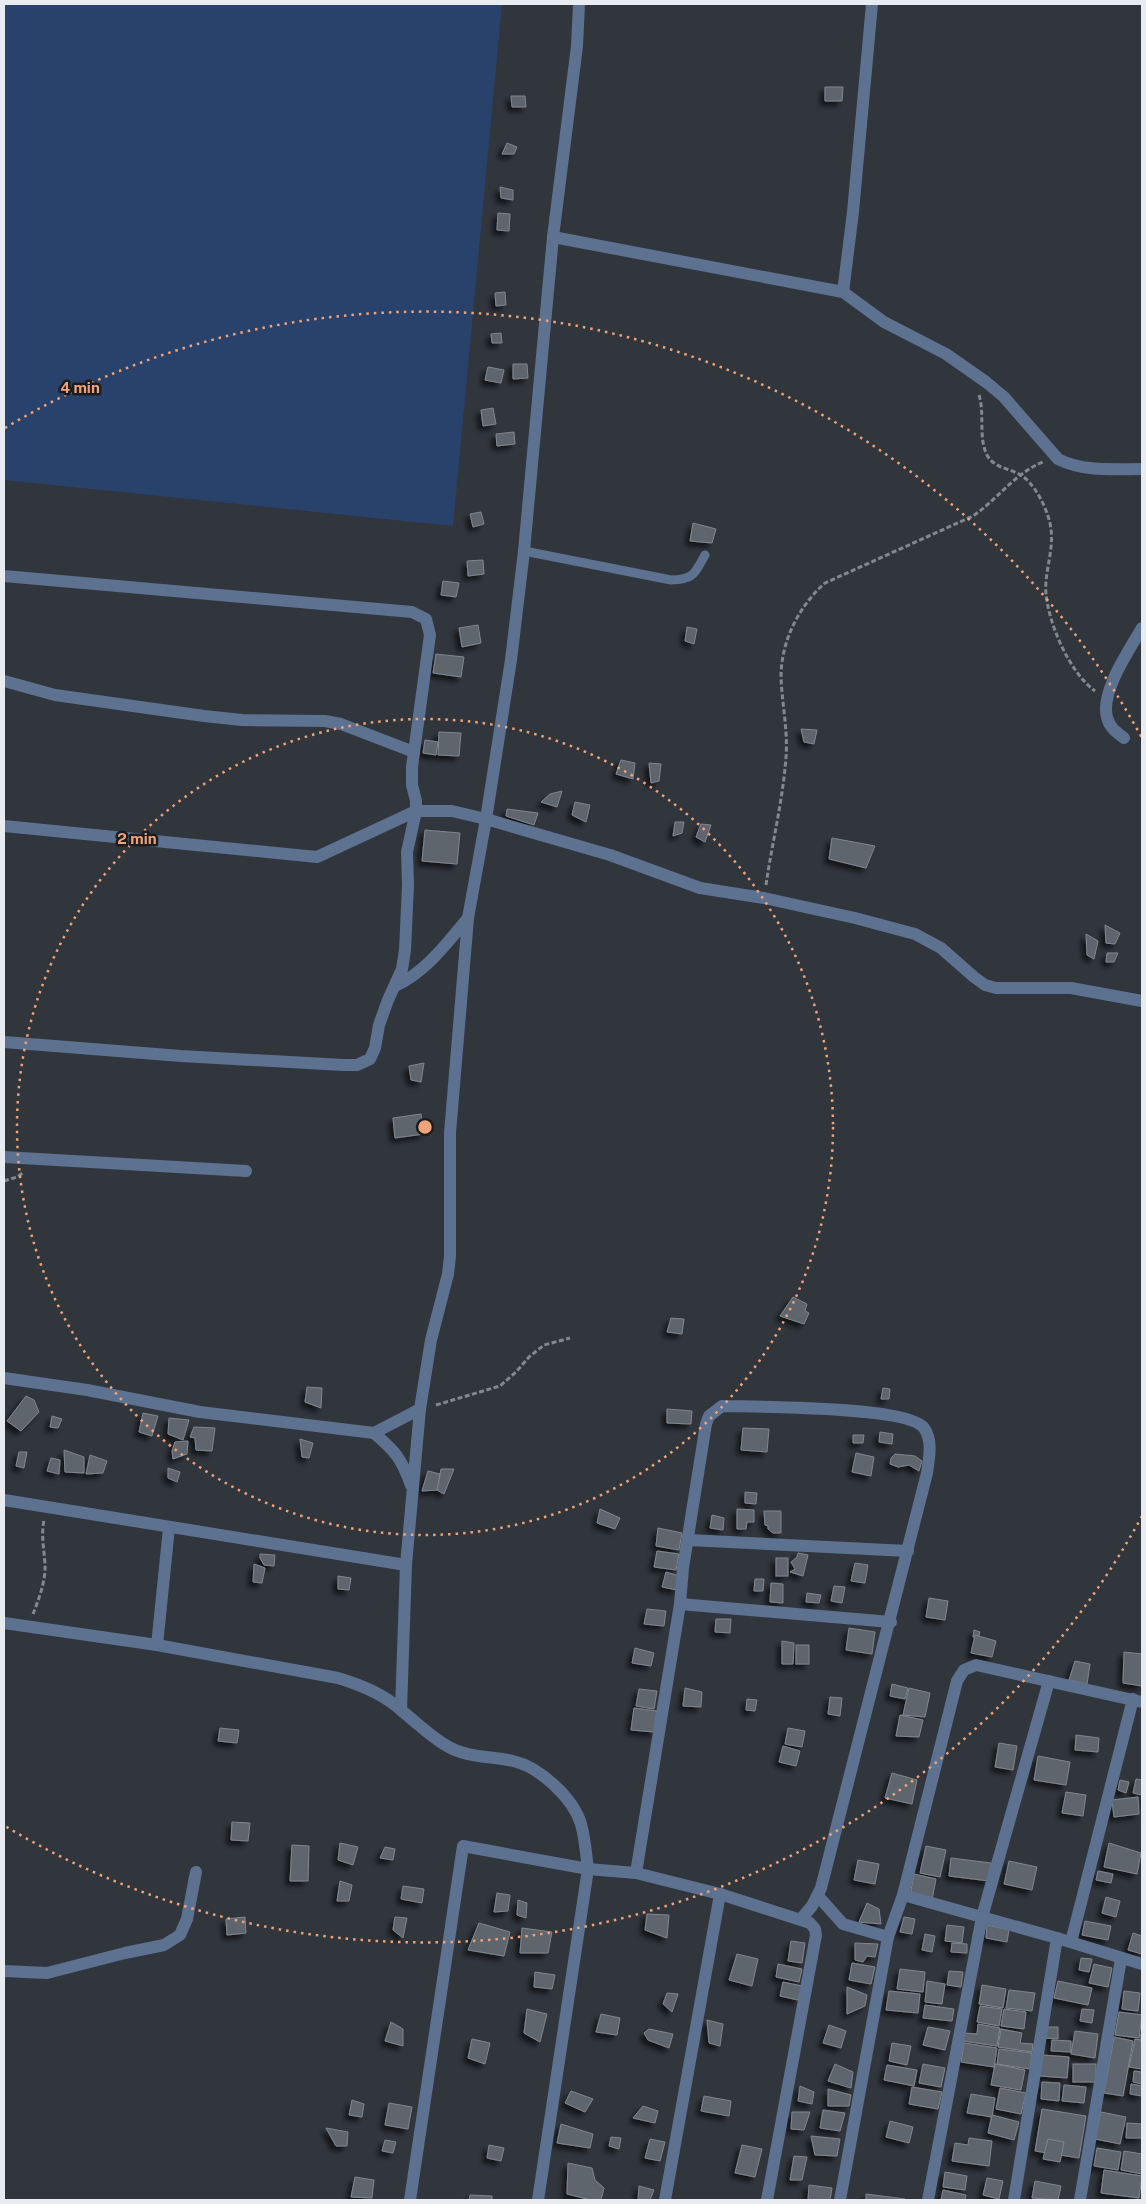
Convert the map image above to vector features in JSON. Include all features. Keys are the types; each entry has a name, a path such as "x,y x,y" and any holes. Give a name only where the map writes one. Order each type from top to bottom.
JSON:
{"street":[{"path":"401,1710 406,1565 420,1409 432,1332 448,1274 450,1256 450,1133 468,918 511,660 524,551 553,237 577,46 579,4"},
{"path":"842,292 854,212 872,4"},
{"path":"553,237 842,292 884,322 946,354 971,370 1004,397 1058,458 1069,465 1084,468 1142,469"},
{"path":"4,576 412,612 426,619 430,635 414,752 412,785 416,811 407,852 408,885 405,950 402,969 388,1000 379,1026 375,1048 370,1059 357,1065 190,1056 4,1042"},
{"path":"1124,738 1111,726 1106,716 1107,701 1114,679 1142,628"},
{"path":"4,681 55,695 204,716 242,720 325,721 341,724 414,752"},
{"path":"4,826 317,857 416,811 452,811 610,855 700,888 764,898 855,918 915,934 941,948 974,977 996,988 1071,988 1142,1001"},
{"path":"395,986 414,976 433,959 468,918"},
{"path":"4,1158 246,1171"},
{"path":"4,1378 87,1390 200,1412 374,1434 394,1450 404,1467 413,1489"},
{"path":"636,1874 680,1604 706,1424 709,1416 715,1409 722,1406 828,1410 881,1414 914,1420 924,1427 929,1437 927,1473 891,1622 874,1678 818,1896 801,1920"},
{"path":"374,1434 420,1409"},
{"path":"4,1500 406,1565"},
{"path":"157,1645 169,1528"},
{"path":"688,1540 908,1551"},
{"path":"680,1604 891,1622"},
{"path":"4,1623 157,1645 338,1678 377,1693 401,1710 422,1730 449,1748 464,1753 515,1761 526,1765 546,1778 570,1802 581,1822 588,1869 538,2200"},
{"path":"840,2200 888,1937 902,1896 950,1705 960,1676 964,1670 976,1664 1137,1701 1071,1942"},
{"path":"928,2200 982,1917 1049,1681"},
{"path":"410,2200 463,1846 588,1869 636,1874 720,1894 814,1926 816,1935 767,2200"},
{"path":"4,1972 47,1974 125,1953 164,1945 180,1935 187,1919 196,1872"},
{"path":"665,2200 720,1894"},
{"path":"818,1896 843,1924 888,1937"},
{"path":"902,1896 1071,1942 1120,1959 1142,1964"},
{"path":"1014,2200 1056,1938"},
{"path":"1080,2200 1120,1959"}],"lane":[{"path":"524,551 671,580 684,580 692,577 705,555"}],"path":[{"path":"971,370 982,403 983,440 987,455 995,464 1020,474 1030,484 1040,497 1051,529 1046,593 1052,621 1066,654 1080,677 1107,701"},
{"path":"764,898 786,756 785,704 781,678 782,658 799,614 811,596 825,583 973,516 989,504 1020,474 1033,466 1058,458"},
{"path":"420,1409 500,1386 544,1345 570,1338"},
{"path":"27,1627 38,1601 43,1580 45,1566 42,1527 48,1507"}],"shaded area":[{"path":"4,4 502,4 453,526 4,480"}],"building":[{"path":"825,87 843,87 842,101 825,101"},
{"path":"511,96 525,96 526,107 512,107"},
{"path":"507,143 517,147 514,154 502,154"},
{"path":"500,187 513,190 513,200 501,198"},
{"path":"498,213 510,214 509,231 497,230"},
{"path":"505,292 506,305 496,306 495,293"},
{"path":"501,333 502,343 492,343 491,334"},
{"path":"513,364 527,364 528,378 513,379"},
{"path":"488,367 504,370 501,383 485,380"},
{"path":"493,408 496,424 483,426 481,410"},
{"path":"514,432 515,444 497,446 496,434"},
{"path":"481,512 484,524 473,527 470,514"},
{"path":"693,523 716,529 712,543 690,541"},
{"path":"483,560 484,574 468,576 467,561"},
{"path":"443,581 459,583 456,597 441,595"},
{"path":"478,625 481,643 462,647 459,628"},
{"path":"687,627 697,629 694,644 685,641"},
{"path":"436,654 464,657 461,677 433,673"},
{"path":"801,729 817,730 814,744 804,742"},
{"path":"439,732 461,733 459,756 438,755"},
{"path":"425,740 438,742 436,755 423,753"},
{"path":"621,760 635,763 633,779 616,774"},
{"path":"649,763 661,764 659,781 651,783"},
{"path":"562,791 557,807 541,802 550,794"},
{"path":"575,802 590,805 586,822 572,815"},
{"path":"507,809 538,813 534,825 506,816"},
{"path":"675,822 684,822 682,833 673,836"},
{"path":"701,824 711,825 705,842 696,837"},
{"path":"425,830 460,833 457,864 422,861"},
{"path":"832,838 875,846 866,868 829,859"},
{"path":"1105,925 1120,933 1115,944 1106,943"},
{"path":"1086,934 1098,941 1094,959 1087,955"},
{"path":"1107,953 1118,953 1114,962 1106,962"},
{"path":"424,1063 421,1082 411,1080 409,1066"},
{"path":"421,1114 424,1134 395,1138 393,1118"},
{"path":"793,1297 807,1304 805,1311 809,1313 804,1324 780,1316"},
{"path":"671,1318 684,1319 682,1334 667,1332"},
{"path":"307,1387 322,1388 321,1408 305,1402"},
{"path":"883,1388 890,1389 889,1399 881,1399"},
{"path":"26,1396 34,1400 39,1412 21,1431 7,1421"},
{"path":"667,1409 692,1411 691,1424 667,1423"},
{"path":"143,1413 158,1416 152,1436 139,1432"},
{"path":"52,1416 62,1419 58,1428 50,1427"},
{"path":"169,1418 189,1420 183,1440 168,1434"},
{"path":"194,1427 215,1428 212,1451 196,1450 195,1438 190,1437"},
{"path":"743,1428 769,1429 767,1452 741,1450"},
{"path":"880,1432 893,1434 892,1444 879,1442"},
{"path":"853,1435 864,1435 863,1443 853,1443"},
{"path":"300,1439 313,1443 309,1458 302,1457"},
{"path":"188,1441 187,1454 173,1459 172,1451 175,1442"},
{"path":"64,1450 84,1457 84,1473 65,1472"},
{"path":"19,1452 27,1452 24,1468 16,1466"},
{"path":"856,1453 874,1457 871,1476 852,1472"},
{"path":"895,1454 915,1456 922,1461 919,1471 909,1465 898,1467 890,1464 891,1458"},
{"path":"90,1455 107,1461 103,1473 86,1474"},
{"path":"51,1458 60,1460 59,1474 47,1471"},
{"path":"168,1468 180,1472 177,1482 168,1478"},
{"path":"441,1469 454,1469 444,1494 437,1490"},
{"path":"428,1471 440,1474 437,1490 422,1491"},
{"path":"745,1492 757,1493 756,1504 745,1503"},
{"path":"600,1509 620,1518 615,1529 597,1523"},
{"path":"737,1509 754,1510 754,1522 747,1522 746,1529 737,1529"},
{"path":"764,1511 781,1511 781,1533 773,1533 768,1529 768,1526 765,1525"},
{"path":"712,1515 724,1518 723,1530 710,1528"},
{"path":"658,1528 682,1533 679,1550 656,1546"},
{"path":"657,1551 679,1554 676,1570 654,1567"},
{"path":"798,1553 808,1555 803,1576 790,1572 795,1569 791,1562 797,1557"},
{"path":"260,1554 275,1555 274,1566 264,1565"},
{"path":"776,1558 788,1558 788,1576 776,1576"},
{"path":"855,1563 868,1565 865,1583 851,1581"},
{"path":"254,1564 265,1568 262,1583 253,1582"},
{"path":"666,1572 680,1576 677,1590 662,1587"},
{"path":"338,1576 351,1578 349,1590 338,1589"},
{"path":"755,1579 764,1579 763,1591 754,1591"},
{"path":"771,1583 783,1584 783,1603 770,1602"},
{"path":"834,1586 845,1587 842,1603 831,1601"},
{"path":"807,1593 821,1595 819,1603 806,1602"},
{"path":"929,1598 948,1601 945,1620 926,1617"},
{"path":"647,1609 666,1611 664,1626 644,1624"},
{"path":"716,1619 731,1619 730,1633 715,1632"},
{"path":"849,1628 875,1632 872,1654 846,1650"},
{"path":"974,1630 980,1632 978,1638 973,1637"},
{"path":"975,1635 996,1641 992,1657 971,1653"},
{"path":"782,1641 794,1643 793,1664 782,1664"},
{"path":"796,1645 809,1645 809,1664 796,1664"},
{"path":"635,1648 654,1653 651,1666 632,1663"},
{"path":"1124,1652 1142,1654 1142,1686 1123,1683"},
{"path":"1075,1661 1090,1664 1087,1684 1069,1680"},
{"path":"892,1684 908,1688 905,1699 890,1696"},
{"path":"685,1688 702,1692 701,1707 683,1706"},
{"path":"909,1688 930,1693 925,1717 903,1715"},
{"path":"639,1689 657,1691 654,1709 636,1706"},
{"path":"830,1697 842,1698 840,1716 828,1714"},
{"path":"747,1699 757,1700 755,1711 746,1710"},
{"path":"634,1708 657,1711 654,1732 631,1730"},
{"path":"900,1715 923,1720 919,1737 896,1736"},
{"path":"220,1728 239,1730 237,1743 218,1741"},
{"path":"788,1728 805,1731 802,1747 785,1744"},
{"path":"1076,1735 1099,1738 1098,1752 1075,1750"},
{"path":"999,1743 1017,1746 1013,1770 995,1767"},
{"path":"783,1746 800,1751 796,1766 779,1762"},
{"path":"1038,1756 1070,1762 1066,1785 1034,1780"},
{"path":"892,1773 917,1780 912,1804 885,1798"},
{"path":"1136,1779 1142,1780 1142,1795 1133,1793"},
{"path":"1120,1780 1129,1782 1126,1793 1118,1790"},
{"path":"1066,1792 1086,1795 1083,1816 1062,1813"},
{"path":"1138,1797 1139,1814 1114,1817 1112,1800"},
{"path":"232,1822 250,1823 248,1841 231,1840"},
{"path":"340,1843 358,1847 353,1865 338,1860"},
{"path":"1109,1843 1141,1853 1137,1874 1104,1867"},
{"path":"292,1845 309,1846 308,1881 290,1881"},
{"path":"926,1846 946,1850 940,1877 920,1873"},
{"path":"385,1847 395,1849 393,1860 380,1858"},
{"path":"951,1858 991,1863 989,1881 949,1876"},
{"path":"858,1860 879,1864 875,1884 854,1880"},
{"path":"1009,1861 1037,1867 1032,1890 1004,1884"},
{"path":"1098,1871 1113,1874 1111,1883 1096,1880"},
{"path":"914,1874 936,1879 932,1900 910,1896"},
{"path":"340,1881 352,1885 349,1901 337,1901"},
{"path":"403,1886 424,1889 422,1903 401,1899"},
{"path":"497,1893 510,1895 508,1911 494,1912"},
{"path":"1106,1897 1120,1901 1116,1917 1102,1913"},
{"path":"518,1900 527,1903 526,1918 517,1915"},
{"path":"867,1903 879,1909 881,1924 859,1922"},
{"path":"647,1914 669,1915 667,1938 645,1930"},
{"path":"245,1917 246,1933 227,1935 226,1919"},
{"path":"395,1917 407,1918 403,1938 393,1930"},
{"path":"904,1917 915,1919 912,1934 900,1932"},
{"path":"1085,1921 1111,1926 1108,1940 1082,1935"},
{"path":"479,1923 510,1932 504,1956 468,1950"},
{"path":"947,1925 964,1927 962,1943 945,1941"},
{"path":"987,1925 1009,1930 1007,1942 986,1938"},
{"path":"522,1928 552,1932 548,1953 520,1953"},
{"path":"1133,1933 1142,1936 1142,1954 1128,1950"},
{"path":"925,1934 935,1936 932,1952 922,1950"},
{"path":"791,1941 805,1943 802,1963 788,1961"},
{"path":"855,1943 878,1944 875,1957 867,1956 863,1962 855,1960"},
{"path":"952,1943 967,1944 967,1953 951,1952"},
{"path":"737,1954 758,1959 752,1986 729,1980"},
{"path":"1081,1958 1092,1959 1089,1972 1079,1970"},
{"path":"852,1963 875,1967 871,1984 849,1980"},
{"path":"778,1964 802,1969 799,1982 776,1977"},
{"path":"1094,1964 1112,1968 1108,1987 1089,1983"},
{"path":"900,1969 925,1972 923,1992 897,1989"},
{"path":"949,1971 963,1972 961,1987 947,1985"},
{"path":"535,1972 555,1975 552,1989 534,1987"},
{"path":"927,1981 945,1984 942,2004 925,2002"},
{"path":"1058,1981 1092,1988 1088,2005 1054,1998"},
{"path":"783,1982 802,1986 798,2000 780,1996"},
{"path":"982,1985 1006,1989 1003,2008 979,2004"},
{"path":"847,1987 867,1995 865,2006 847,2014"},
{"path":"1009,1990 1035,1993 1032,2011 1006,2008"},
{"path":"889,1991 920,1994 918,2013 886,2010"},
{"path":"1124,1991 1140,1993 1138,2011 1122,2009"},
{"path":"667,1993 678,1994 672,2012 663,2004"},
{"path":"925,2005 954,2009 952,2021 923,2018"},
{"path":"980,2006 1002,2009 999,2026 977,2022"},
{"path":"527,2009 547,2014 540,2042 524,2033"},
{"path":"1004,2009 1026,2012 1024,2029 1001,2026"},
{"path":"1082,2009 1094,2010 1092,2023 1080,2021"},
{"path":"1119,2012 1142,2015 1139,2038 1115,2035"},
{"path":"601,2014 620,2018 617,2035 596,2032"},
{"path":"707,2020 723,2024 720,2046 709,2043"},
{"path":"391,2022 403,2029 403,2046 385,2041"},
{"path":"978,2024 1000,2028 997,2046 963,2041 964,2033 977,2034"},
{"path":"829,2025 846,2031 841,2048 823,2043"},
{"path":"928,2027 950,2031 945,2050 923,2045"},
{"path":"1045,2027 1058,2027 1058,2039 1044,2038"},
{"path":"649,2029 673,2034 669,2048 648,2040 644,2033"},
{"path":"1001,2029 1022,2033 1020,2043 1033,2044 1032,2052 998,2047"},
{"path":"1075,2031 1098,2034 1095,2058 1071,2054"},
{"path":"1141,2034 1142,2069 1129,2067 1135,2039 1141,2040"},
{"path":"1114,2037 1133,2041 1123,2096 1104,2093"},
{"path":"472,2039 490,2043 485,2064 468,2058"},
{"path":"1052,2040 1071,2041 1071,2052 1051,2051"},
{"path":"892,2043 911,2046 907,2065 889,2061"},
{"path":"964,2043 997,2048 994,2067 961,2062"},
{"path":"999,2049 1032,2053 1030,2069 997,2064"},
{"path":"1042,2055 1069,2057 1067,2078 1040,2076"},
{"path":"835,2064 853,2072 851,2088 828,2081"},
{"path":"923,2064 945,2068 941,2087 919,2083"},
{"path":"995,2064 1025,2070 1021,2090 991,2085"},
{"path":"1073,2064 1096,2064 1096,2082 1073,2082"},
{"path":"887,2065 917,2070 914,2086 884,2080"},
{"path":"1134,2071 1142,2072 1142,2084 1133,2082"},
{"path":"1042,2082 1060,2083 1059,2101 1041,2099"},
{"path":"1131,2084 1142,2086 1142,2096 1130,2094"},
{"path":"1064,2085 1086,2087 1084,2103 1062,2101"},
{"path":"800,2086 814,2092 812,2104 798,2101"},
{"path":"912,2087 942,2092 938,2109 909,2104"},
{"path":"1000,2088 1026,2093 1021,2114 996,2109"},
{"path":"828,2089 851,2095 849,2106 828,2106"},
{"path":"571,2091 593,2099 585,2112 565,2103"},
{"path":"971,2094 995,2098 992,2117 967,2113"},
{"path":"704,2096 731,2101 729,2116 701,2111"},
{"path":"352,2100 364,2104 362,2117 349,2115"},
{"path":"389,2103 412,2107 408,2129 385,2125"},
{"path":"643,2106 658,2111 655,2123 633,2118"},
{"path":"1042,2109 1086,2116 1079,2158 1035,2151"},
{"path":"823,2110 845,2113 840,2131 820,2128"},
{"path":"792,2112 810,2112 804,2130 791,2129"},
{"path":"1101,2112 1126,2117 1120,2144 1095,2139"},
{"path":"992,2115 1019,2122 1014,2140 988,2133"},
{"path":"890,2121 913,2127 909,2143 886,2137"},
{"path":"1127,2123 1142,2124 1142,2138 1126,2138"},
{"path":"561,2124 593,2134 590,2148 557,2143"},
{"path":"326,2128 348,2132 347,2146 336,2146"},
{"path":"811,2136 840,2139 837,2156 815,2155"},
{"path":"611,2137 621,2138 619,2149 609,2146"},
{"path":"969,2138 992,2141 989,2166 952,2161 955,2143 968,2145"},
{"path":"650,2139 665,2142 660,2161 645,2158"},
{"path":"1048,2139 1064,2142 1060,2162 1043,2159"},
{"path":"385,2140 396,2142 393,2153 382,2151"},
{"path":"489,2145 504,2148 501,2161 487,2158"},
{"path":"742,2145 762,2149 755,2177 735,2173"},
{"path":"1097,2148 1121,2152 1118,2170 1094,2166"},
{"path":"1124,2151 1142,2154 1142,2174 1121,2170"},
{"path":"794,2156 807,2157 802,2180 790,2180"},
{"path":"568,2163 592,2168 595,2180 604,2188 601,2200 591,2200 567,2194"},
{"path":"1104,2170 1142,2176 1139,2198 1101,2193"},
{"path":"945,2172 967,2176 965,2190 943,2187"},
{"path":"355,2177 374,2180 372,2198 351,2197"},
{"path":"987,2178 1003,2181 999,2199 983,2195"},
{"path":"1035,2181 1061,2186 1058,2200 1032,2198"},
{"path":"809,2185 832,2188 830,2200 808,2200"},
{"path":"639,2186 654,2190 650,2200 638,2200"},
{"path":"943,2190 966,2195 965,2200 941,2200"},
{"path":"866,2194 905,2199 905,2200 866,2200"},
{"path":"470,2195 492,2196 492,2200 469,2200"}]}
